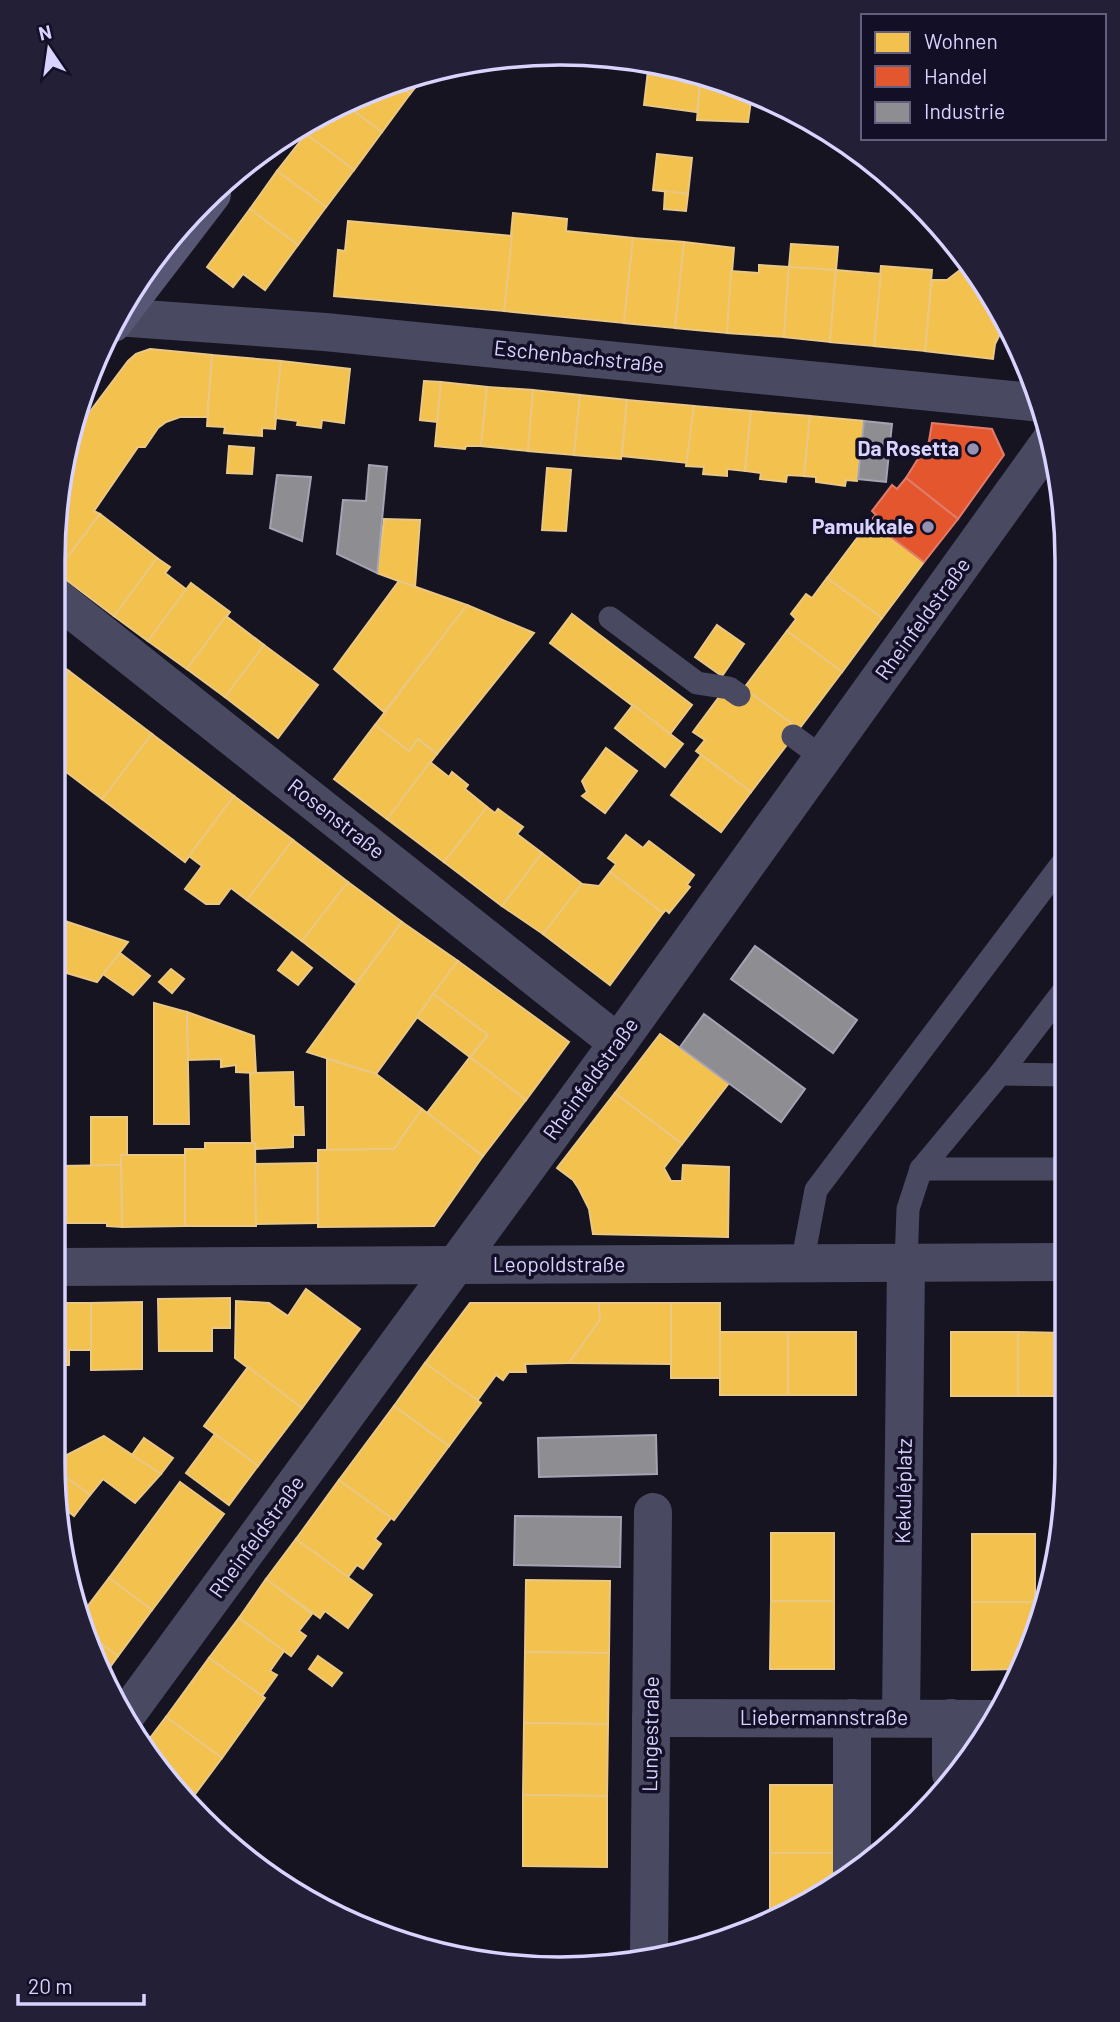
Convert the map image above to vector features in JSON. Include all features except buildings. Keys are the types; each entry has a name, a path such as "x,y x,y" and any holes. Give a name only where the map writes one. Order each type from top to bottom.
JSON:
{"street":[{"name":"Eschenbachstraße","path":"127,320 339,334 1029,401"},
{"name":"Rheinfeldstraße","path":"131,1709 618,1043 808,747 1043,450"},
{"name":"Rosenstraße","path":"65,604 618,1043"},
{"name":"Leopoldstraße","path":"65,1267 1055,1262"},
{"name":"Kekuléplatz","path":"901,1718 906,1263"},
{"name":"Lungestraße","path":"649,1949 653,1512"},
{"name":"Liebermannstraße","path":"651,1718 984,1718"},
{"path":"852,1718 852,1862"},
{"path":"951,1718 951,1765"}],"lane":[{"path":"610,618 697,683 729,688 739,695"},
{"path":"802,1264 816,1190 1055,872"},
{"path":"906,1263 908,1209 921,1169 1055,1004"},
{"path":"1000,1074 1055,1075"},
{"path":"921,1169 1055,1169"}],"place":[{"name":"Da Rosetta","path":"973,449"},
{"name":"Pamukkale","path":"928,527"}]}
